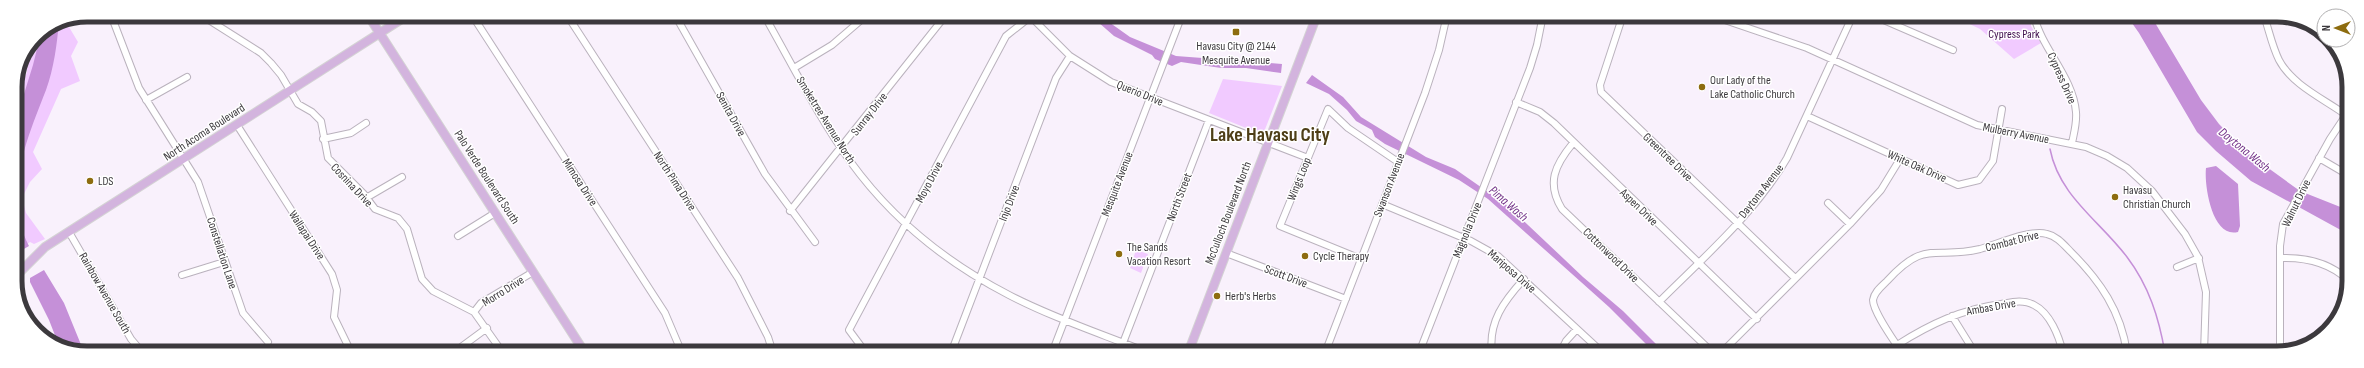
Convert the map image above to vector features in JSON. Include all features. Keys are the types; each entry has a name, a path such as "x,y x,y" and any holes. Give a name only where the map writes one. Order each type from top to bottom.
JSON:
{"main road":[{"name":"Palo Verde Boulevard South","path":"373,22 581,346"},
{"name":"North Acoma Boulevard","path":"22,270 45,247 396,22"},
{"name":"McCulloch Boulevard North","path":"1191,346 1313,22"}],"street":[{"name":"Constellation Lane","path":"114,22 127,59 146,100 198,182 224,262 243,313 268,342"},
{"name":"Cosnina Drive","path":"212,22 261,54 281,75 298,104 312,112 321,121 328,158 375,209 398,218 407,229 415,261 422,279 433,291 474,312 499,346"},
{"name":"Mimosa Drive","path":"477,22 664,313 679,346"},
{"name":"North Pima Drive","path":"572,22 738,278 768,337 771,346"},
{"name":"Senita Drive","path":"679,22 765,174 790,211 815,242"},
{"name":"Smoketree Avenue North","path":"768,22 841,148 866,181 906,224 929,244 980,279 1009,295 1065,320 1132,346"},
{"path":"794,68 832,45 859,22"},
{"name":"Sunray Drive","path":"790,211 940,22"},
{"name":"Moyo Drive","path":"861,346 849,330 1006,36 1022,22"},
{"name":"Querio Drive","path":"1035,22 1070,56 1111,82 1308,158"},
{"name":"Mesquite Avenue","path":"1055,346 1179,22"},
{"name":"Swanson Avenue","path":"1327,346 1433,72 1445,22"},
{"name":"Magnolia Drive","path":"1422,346 1538,45 1542,22"},
{"name":"Greentree Drive","path":"1621,22 1600,85 1601,92 1795,278"},
{"name":"Mulberry Avenue","path":"1732,22 1787,40 1965,121 1998,131 2072,143 2107,156 2136,175 2152,191 2185,234 2199,258 2206,292 2204,346"},
{"name":"Daytona Avenue","path":"1659,302 1761,196 1782,167 1850,22"},
{"path":"1886,22 1953,50"},
{"name":"Cypress Drive","path":"2036,22 2073,98 2076,116 2072,143"},
{"path":"2266,22 2277,55 2287,72 2298,82 2342,111"},
{"name":"Injo Drive","path":"954,346 1056,78 1070,56"},
{"path":"146,100 188,77"},
{"name":"Aspen Drive","path":"1516,102 1540,112 1554,123 1697,263 1757,319"},
{"name":"Wings Loop","path":"1360,259 1280,226 1328,109 1348,128 1398,162"},
{"name":"White Oak Drive","path":"1806,116 1958,185 1979,180 1993,161 2002,109"},
{"name":"North Street","path":"1123,342 1208,120"},
{"name":"Walnut Drive","path":"2280,346 2280,258 2281,235 2285,219 2319,158 2342,122"},
{"path":"324,139 351,133 366,123"},
{"name":"Wallapai Drive","path":"236,125 332,274 337,290 334,317 348,346"},
{"name":"Cottonwood Drive","path":"1573,143 1556,167 1554,187 1562,210 1706,346"},
{"path":"2319,158 2342,171"},
{"path":"1728,346 1850,224 1881,190 1900,159"},
{"path":"366,198 402,177"},
{"path":"1828,203 1850,224"},
{"name":"Mariposa Drive","path":"1382,204 1463,238 1498,256 1595,346"},
{"path":"458,236 496,213"},
{"name":"Rainbow Avenue South","path":"69,232 131,339 137,346"},
{"name":"Combat Drive","path":"1897,345 1876,310 1874,300 1876,293 1899,268 1920,255 1934,251 1968,251 2032,233 2046,233 2057,239 2101,284 2118,318 2125,346"},
{"name":"Scott Drive","path":"1226,253 1346,299"},
{"path":"2177,267 2199,258"},
{"path":"2280,258 2299,258 2321,263 2342,276"},
{"path":"182,276 224,262"},
{"name":"Morro Drive","path":"474,312 481,303 534,272"},
{"path":"1492,346 1493,330 1498,312 1524,279"},
{"name":"Ambas Drive","path":"1897,345 1952,316 1984,306 2017,302 2029,303 2040,309 2058,335 2061,346"},
{"path":"1952,316 1971,346"},
{"path":"462,346 487,328"},
{"path":"1564,346 1576,330"}],"green space":[{"name":"Cypress Park","path":"1966,22 2031,22 2031,26 2041,43 2014,59 1980,29"},
{"path":"69,25 78,42 71,56 80,81 61,89 33,152 42,169 30,182 22,198 22,87 27,72 27,61 41,41 51,33"},
{"path":"1223,79 1282,86 1264,132 1251,130 1209,113"},
{"path":"22,198 26,213 45,239 34,244 30,242 22,248"},
{"path":"1136,250 1148,254 1141,273 1130,268"}],"shaded area":[{"path":"1098,22 1109,22 1130,37 1176,56 1282,64 1281,73 1246,68 1221,68 1181,62 1172,66 1155,59 1152,55 1114,36"},
{"path":"2131,22 2155,22 2201,100 2219,124 2246,152 2300,191 2342,208 2342,231 2251,181 2216,151 2197,132"},
{"path":"58,29 51,73 22,159 22,100 38,45 51,33"},
{"path":"1312,75 1343,97 1361,117 1426,157 1455,169 1508,206 1583,277 1623,311 1658,346 1648,346 1609,307 1488,199 1459,180 1385,144 1375,137 1372,130 1356,121 1347,110 1329,94 1306,83"},
{"path":"2216,166 2238,184 2240,226 2238,232 2229,232 2222,227 2216,219 2208,198 2206,168"},
{"path":"22,229 29,246 22,250"},
{"path":"44,270 64,303 81,345 66,343 56,338 30,282 30,278"}],"waterway":[{"path":"2050,149 2055,166 2062,181 2071,194 2116,244 2135,268 2152,303 2160,327 2164,346"}],"place":[{"name":"Havasu City @ 2144 Mesquite Avenue","path":"1236,32"},
{"name":"Our Lady of the Lake Catholic Church","path":"1702,87"},
{"name":"LDS","path":"90,181"},
{"name":"Havasu Christian Church","path":"2115,197"},
{"name":"The Sands Vacation Resort","path":"1119,254"},
{"name":"Cycle Therapy","path":"1305,256"},
{"name":"Herb's Herbs","path":"1217,296"}],"district":[{"name":"Lake Havasu City","path":"1270,134"}],"water label":[{"name":"Daytona Wash","path":"2245,149"},
{"name":"Pima Wash","path":"1509,203"}]}
